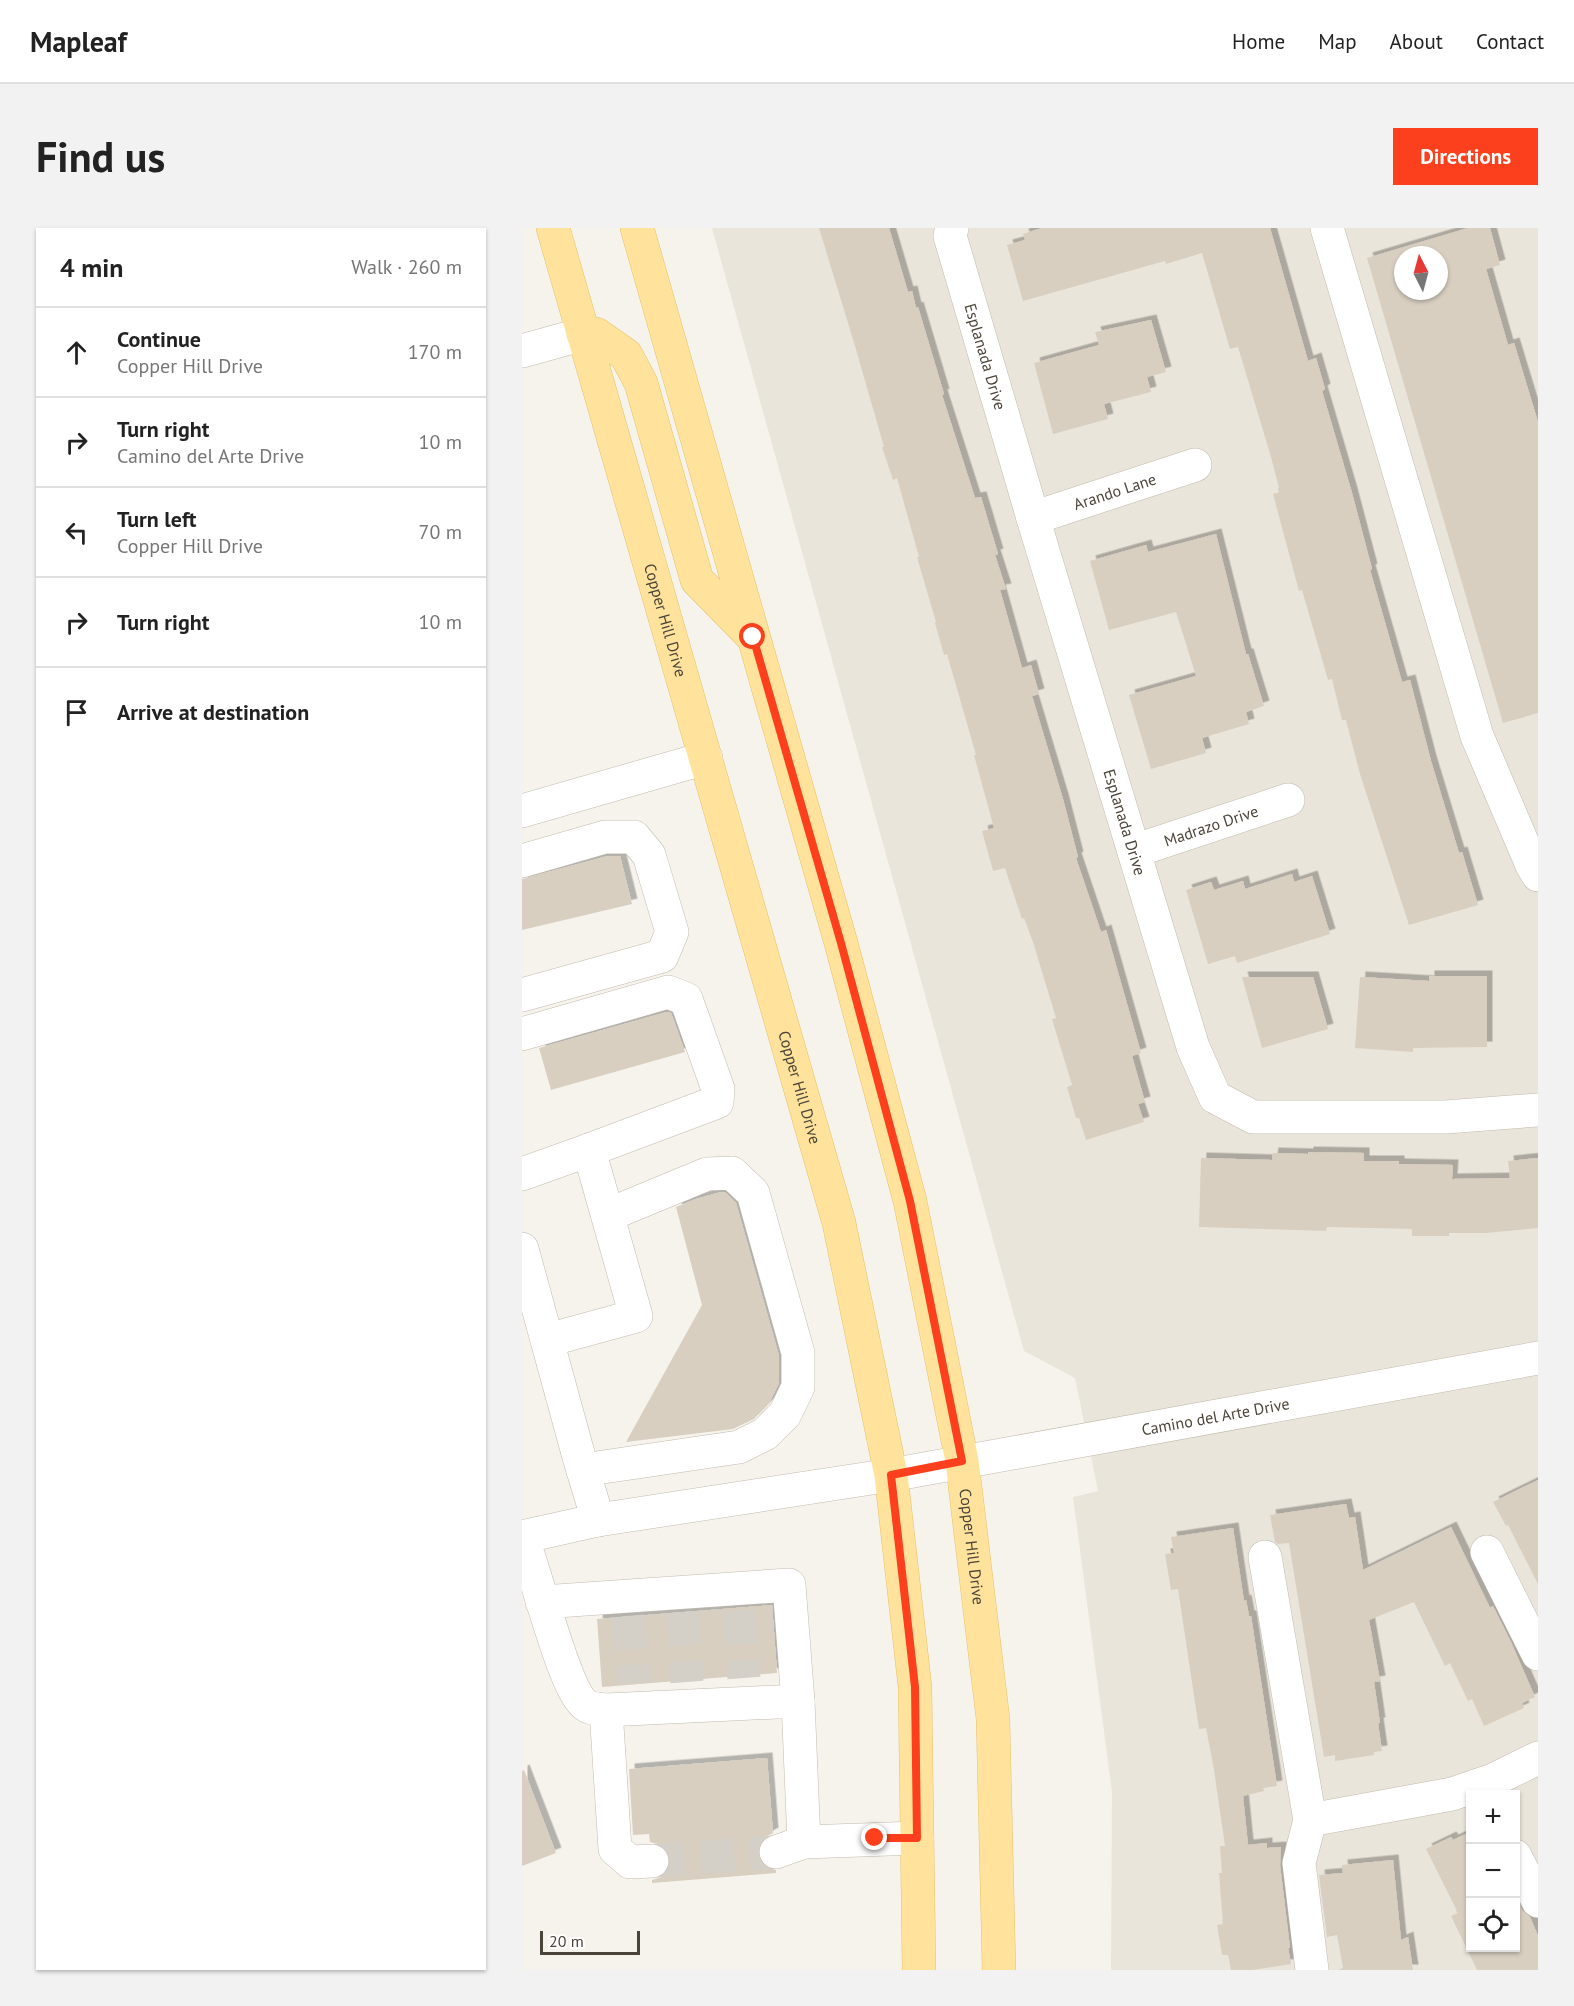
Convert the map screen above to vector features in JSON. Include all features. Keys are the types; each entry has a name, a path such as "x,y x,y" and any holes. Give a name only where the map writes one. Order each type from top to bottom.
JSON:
{"main road":[{"name":"Copper Hill Drive","path":"552,228 839,1222 891,1475 915,1687 919,1970"},
{"name":"Copper Hill Drive","path":"637,228 841,943 910,1201 962,1461 993,1719 999,1970"},
{"path":"583,334 596,334 626,355 641,383 697,580 753,637"}],"street":[{"name":"Esplanada Drive","path":"952,228 950,236 1193,1047 1215,1097 1253,1117 1446,1117 1538,1110"},
{"path":"1327,228 1477,736 1538,875"},
{"path":"522,351 583,334"},
{"name":"Arando Lane","path":"1033,518 1195,465"},
{"path":"522,811 706,758"},
{"name":"Madrazo Drive","path":"1134,851 1288,800"},
{"path":"522,861 605,837 634,837 649,855 672,932 662,956 522,995"},
{"path":"522,1035 668,992 686,999 718,1089 717,1102 522,1174"},
{"path":"548,1340 636,1316 589,1150"},
{"path":"583,1470 739,1447 765,1434 785,1414 798,1387 798,1353 753,1193 732,1173 707,1174 608,1215"},
{"path":"522,1249 598,1520"},
{"name":"Camino del Arte Drive","path":"522,1537 598,1520 891,1475 1538,1358"},
{"path":"522,1537 542,1602 575,1693 587,1706 688,1694 745,1691 798,1701"},
{"path":"1487,1552 1538,1654"},
{"path":"1265,1557 1310,1820 1299,1863 1312,1970"},
{"path":"542,1602 628,1606 738,1600 789,1585 798,1701 790,1847 917,1838"},
{"path":"625,1701 615,1850 630,1862 652,1861"},
{"path":"1310,1820 1482,1789 1538,1758"},
{"path":"1520,1866 1538,1901"}],"shaded area":[{"path":"712,228 1538,228 1538,1970 1111,1970 1112,1792 1073,1497 1098,1491 1075,1378 1024,1351"}],"building":[{"path":"819,228 889,228 908,292 912,291 916,308 918,307 944,394 942,395 975,498 981,497 998,554 995,555 1006,589 1000,590 1022,668 1031,665 1039,694 1032,696 1063,799 1078,857 1076,858 1101,932 1106,930 1141,1053 1132,1056 1145,1102 1138,1104 1144,1122 1086,1140 1079,1118 1076,1118 1067,1087 1072,1085 1052,1019 1056,1018 1033,942 1024,918 1022,919 1005,868 993,871 982,831 994,828 974,755 976,755 947,654 944,655 897,478 893,480 882,447 884,447"},
{"path":"1042,228 1270,228 1308,361 1316,358 1325,389 1322,391 1352,493 1372,569 1370,570 1402,682 1410,680 1431,761 1459,853 1462,852 1478,905 1409,925 1360,774 1346,720 1342,720 1332,679 1328,680 1302,590 1299,591 1273,494 1280,492 1271,457 1238,347 1230,349 1202,253 1166,264 1165,261 1023,301 1007,245 1025,240 1023,234"},
{"path":"1468,228 1490,228 1500,265 1486,269 1508,345 1514,343 1538,422 1538,713 1503,723 1367,258 1394,250 1394,300 1448,300 1448,246 1407,246"},
{"path":"1151,320 1166,372 1147,377 1151,392 1104,404 1108,419 1053,434 1034,363 1099,345 1095,332"},
{"path":"1216,534 1246,654 1248,654 1264,706 1246,712 1249,724 1202,738 1206,753 1151,769 1129,695 1196,676 1176,612 1109,630 1090,561 1146,545 1148,552"},
{"path":"608,856 620,856 632,904 522,930 522,879"},
{"path":"1292,874 1294,882 1312,876 1330,934 1237,963 1235,956 1208,964 1186,890 1211,882 1214,890 1243,881 1245,889"},
{"path":"1429,976 1487,976 1487,1047 1413,1048 1413,1052 1355,1048 1360,977 1429,981"},
{"path":"1242,977 1313,977 1328,1029 1262,1048"},
{"path":"667,1012 671,1013 685,1052 551,1090 539,1048"},
{"path":"1308,1152 1364,1153 1364,1161 1453,1165 1452,1179 1510,1178 1508,1161 1538,1158 1538,1228 1486,1233 1449,1233 1449,1236 1412,1236 1412,1229 1327,1227 1326,1231 1199,1227 1201,1158 1272,1160 1273,1153 1308,1154"},
{"path":"725,1192 736,1203 779,1356 779,1383 769,1403 754,1419 733,1429 626,1442 702,1305 676,1207"},
{"path":"1538,1480 1538,1584 1508,1525 1506,1526 1493,1502"},
{"path":"1346,1504 1349,1518 1355,1517 1363,1570 1451,1527 1490,1608 1493,1606 1510,1640 1535,1697 1522,1703 1524,1708 1484,1726 1472,1699 1468,1701 1450,1663 1445,1666 1414,1602 1369,1620 1380,1681 1374,1682 1382,1751 1374,1752 1374,1755 1335,1761 1335,1755 1324,1757 1289,1543 1275,1542 1270,1515"},
{"path":"1233,1528 1244,1601 1246,1600 1249,1616 1251,1616 1277,1786 1263,1788 1264,1791 1243,1796 1248,1845 1267,1843 1267,1848 1281,1847 1280,1865 1291,1964 1253,1970 1231,1970 1228,1955 1222,1955 1217,1925 1223,1924 1219,1873 1222,1873 1220,1846 1225,1846 1206,1728 1199,1729 1178,1589 1171,1590 1165,1554 1174,1553 1171,1537"},
{"path":"772,1605 777,1673 602,1687 597,1619"},
{"path":"767,1758 773,1833 762,1839 758,1849 759,1859 763,1866 776,1870 776,1873 652,1883 652,1880 662,1877 668,1870 671,1860 667,1850 661,1845 650,1842 649,1834 633,1835 629,1769"},
{"path":"524,1770 556,1853 522,1866 522,1771"},
{"path":"1466,1834 1466,1947 1451,1916 1458,1913 1426,1849 1451,1837 1453,1840"},
{"path":"1393,1860 1401,1940 1408,1937 1413,1970 1338,1970 1343,1968 1337,1935 1327,1937 1319,1875 1343,1873 1342,1865"},
{"path":"1520,1907 1530,1917 1538,1936 1538,1970 1477,1970 1468,1952 1520,1952"}],"tunnel":[{"path":"739,1611 744,1678"},
{"path":"682,1612 687,1682"},
{"path":"628,1616 634,1683"},
{"path":"652,1861 776,1852"}],"route":[{"path":"753,637 841,943 910,1201 962,1461 891,1475 915,1687 917,1838 875,1838"}]}
